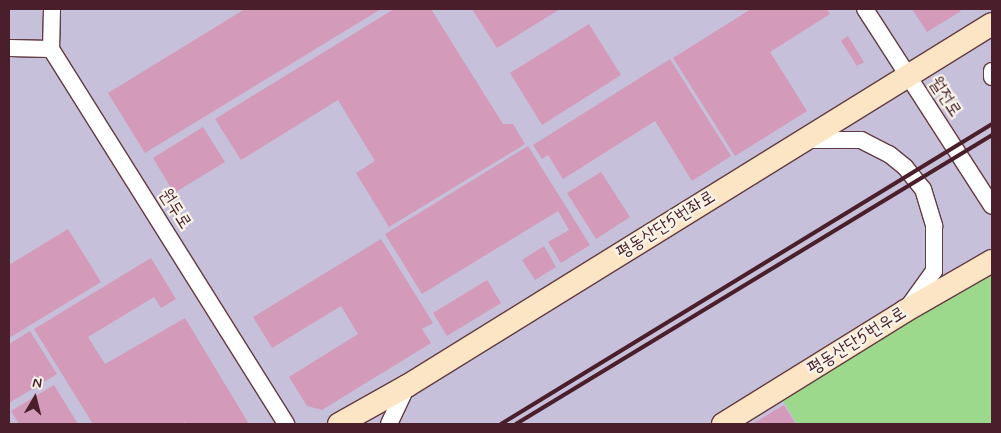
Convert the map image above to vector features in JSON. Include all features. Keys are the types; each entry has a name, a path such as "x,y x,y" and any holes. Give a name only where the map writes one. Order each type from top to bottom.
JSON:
{"street":[{"path":"9,48 51,49 52,9"},
{"name":"월전로","path":"865,9 992,206"},
{"name":"평동산단5번좌로","path":"339,424 407,386 992,24"},
{"name":"원두로","path":"51,49 286,424"},
{"path":"992,71 992,77"},
{"path":"802,141 861,140 889,154 906,167 923,189 934,226 934,271 905,311"},
{"name":"평동산단5번우로","path":"723,424 905,311 992,261"},
{"path":"389,424 407,386"}],"shaded area":[{"path":"9,9 992,9 992,424 9,424"}],"green space":[{"path":"992,273 992,424 797,424 782,399"}],"building":[{"path":"245,9 381,9 145,153 108,93"},
{"path":"394,9 431,9 503,124 513,124 525,144 389,227 356,173 375,161 338,100 241,160 215,119"},
{"path":"472,9 560,9 497,48"},
{"path":"751,9 826,9 830,14 770,52 807,111 735,156 673,58"},
{"path":"912,9 959,9 961,11 927,32"},
{"path":"589,24 621,75 542,125 510,73"},
{"path":"848,36 864,62 857,66 841,41"},
{"path":"670,59 731,156 692,181 655,121 563,179 548,155 542,159 533,145"},
{"path":"203,127 225,162 174,193 153,158"},
{"path":"528,146 590,245 561,263 548,242 569,230 558,211 422,294 385,234"},
{"path":"601,172 630,217 596,239 567,193"},
{"path":"68,229 101,282 9,338 9,265"},
{"path":"381,239 433,323 422,329 431,343 322,410 307,406 289,377 358,334 341,306 272,348 253,317"},
{"path":"544,246 556,267 535,280 522,260"},
{"path":"151,258 176,299 161,308 154,297 88,337 105,364 185,318 249,424 187,424 185,422 181,424 93,424 34,329"},
{"path":"487,280 501,303 447,336 433,313"},
{"path":"30,331 57,374 9,403 9,344"},
{"path":"54,385 78,424 19,424 11,411"},
{"path":"784,405 796,424 752,424"}],"railway":[{"path":"501,424 992,124"},
{"path":"516,424 992,135"}]}
